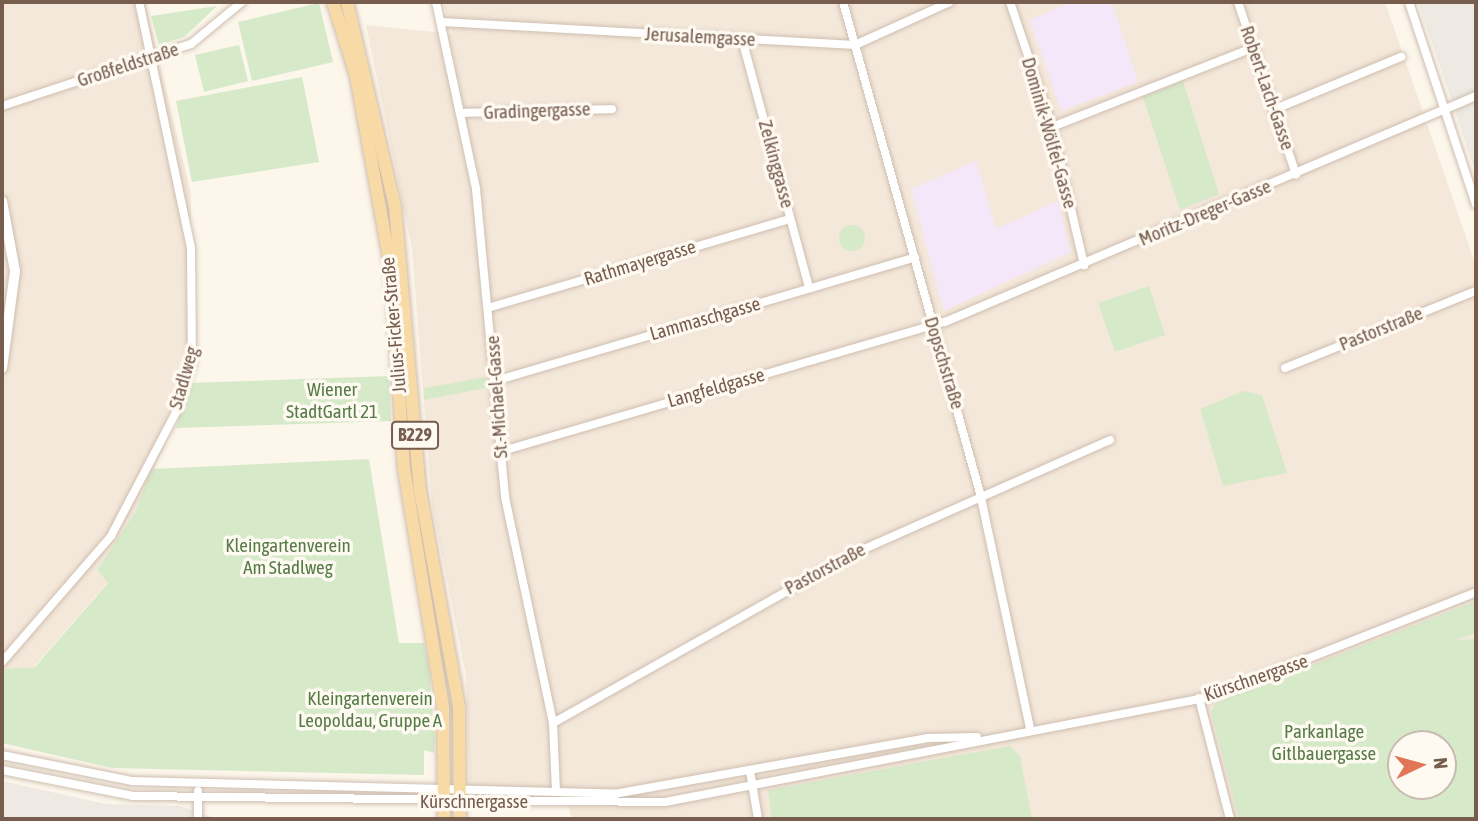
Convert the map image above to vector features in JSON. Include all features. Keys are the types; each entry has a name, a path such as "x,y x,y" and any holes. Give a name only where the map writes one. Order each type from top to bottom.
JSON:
{"main road":[{"name":"Julius-Ficker-Straße","path":"332,2 379,180 394,296 404,469 443,708 444,819"},
{"name":"Julius-Ficker-Straße","path":"347,2 396,206 420,490 459,707 460,819"}],"street":[{"name":"Stadlweg","path":"2,662 111,536 176,412 192,363 191,248 155,59 139,2"},
{"name":"Großfeldstraße","path":"2,106 155,59 199,39 242,2"},
{"name":"St.-Michael-Gasse","path":"436,2 462,113 491,307 499,452 553,723 556,792"},
{"name":"Dopschstraße","path":"843,2 980,493 1030,728"},
{"name":"Jerusalemgasse","path":"442,22 855,45 950,2"},
{"name":"Dominik-Wölfel-Gasse","path":"1010,2 1052,127 1084,265"},
{"name":"Robert-Lach-Gasse","path":"1238,2 1296,174"},
{"path":"1409,2 1476,204"},
{"name":"Zelkinggasse","path":"742,39 809,288"},
{"path":"1052,127 1253,48"},
{"path":"1273,110 1401,57"},
{"name":"Moritz-Dreger-Gasse","path":"932,325 1084,265 1476,96"},
{"name":"Gradingergasse","path":"462,113 612,108"},
{"path":"2,201 15,271 2,368"},
{"name":"Rathmayergasse","path":"491,307 790,219"},
{"name":"Lammaschgasse","path":"495,381 915,257"},
{"name":"Pastorstraße","path":"1285,368 1476,291"},
{"name":"Langfeldgasse","path":"499,452 932,325"},
{"name":"Pastorstraße","path":"553,723 706,632 980,493 1110,440"},
{"name":"Kürschnergasse","path":"2,755 91,777 445,797 460,803 621,805 752,786 1030,728 1199,698 1476,592"},
{"path":"1199,698 1230,819"},
{"name":"Kürschnergasse","path":"2,770 93,792 198,796 445,797 460,789 556,792 663,789 928,738 985,737"},
{"path":"750,771 758,819"},
{"path":"198,783 198,819"}],"shaded area":[{"path":"2,2 145,2 191,194 191,383 136,511 97,570 108,582 34,667 2,669"},
{"path":"443,2 1385,2 1476,266 1476,819 572,819 565,796 470,797 466,675 432,505 412,249 366,25 452,34"},
{"path":"1070,2 1112,2 1138,82 1061,111 1030,20"},
{"path":"1418,2 1476,2 1476,175 1451,98"},
{"path":"976,161 996,229 1058,201 1071,252 944,311 911,189"},
{"path":"2,781 106,804 180,806 212,817 412,819 2,819"}],"green space":[{"path":"337,2 389,197 453,690 455,767 449,691 408,468 397,293"},
{"path":"319,3 333,62 252,81 238,22"},
{"path":"217,6 184,37 159,45 151,16"},
{"path":"239,45 248,81 204,92 195,55"},
{"path":"302,77 319,162 192,182 176,101"},
{"path":"1183,81 1219,194 1180,210 1143,97"},
{"path":"852,225 861,229 865,238 861,247 852,251 843,247 839,238 843,229"},
{"path":"1149,286 1165,335 1115,352 1098,303"},
{"name":"Wiener StadtGartl 21","path":"389,376 391,421 176,428 191,383"},
{"path":"486,377 486,388 424,400 424,388"},
{"path":"1243,391 1262,395 1287,473 1223,486 1200,409"},
{"path":"369,459 399,643 424,643 429,669 435,740 434,753 424,750 424,775 112,768 2,743 2,669 35,667 108,583 97,570 136,511 151,469"},
{"name":"Parkanlage Gitlbauergasse","path":"1476,601 1476,633 1455,640 1476,639 1476,819 1239,819 1211,711 1216,703"},
{"path":"1010,746 1020,756 1032,819 772,819 768,790"}],"park label":[{"name":"Kleingartenverein Am Stadlweg","path":"288,557"},
{"name":"Kleingartenverein Leopoldau, Gruppe A","path":"370,710"}]}
